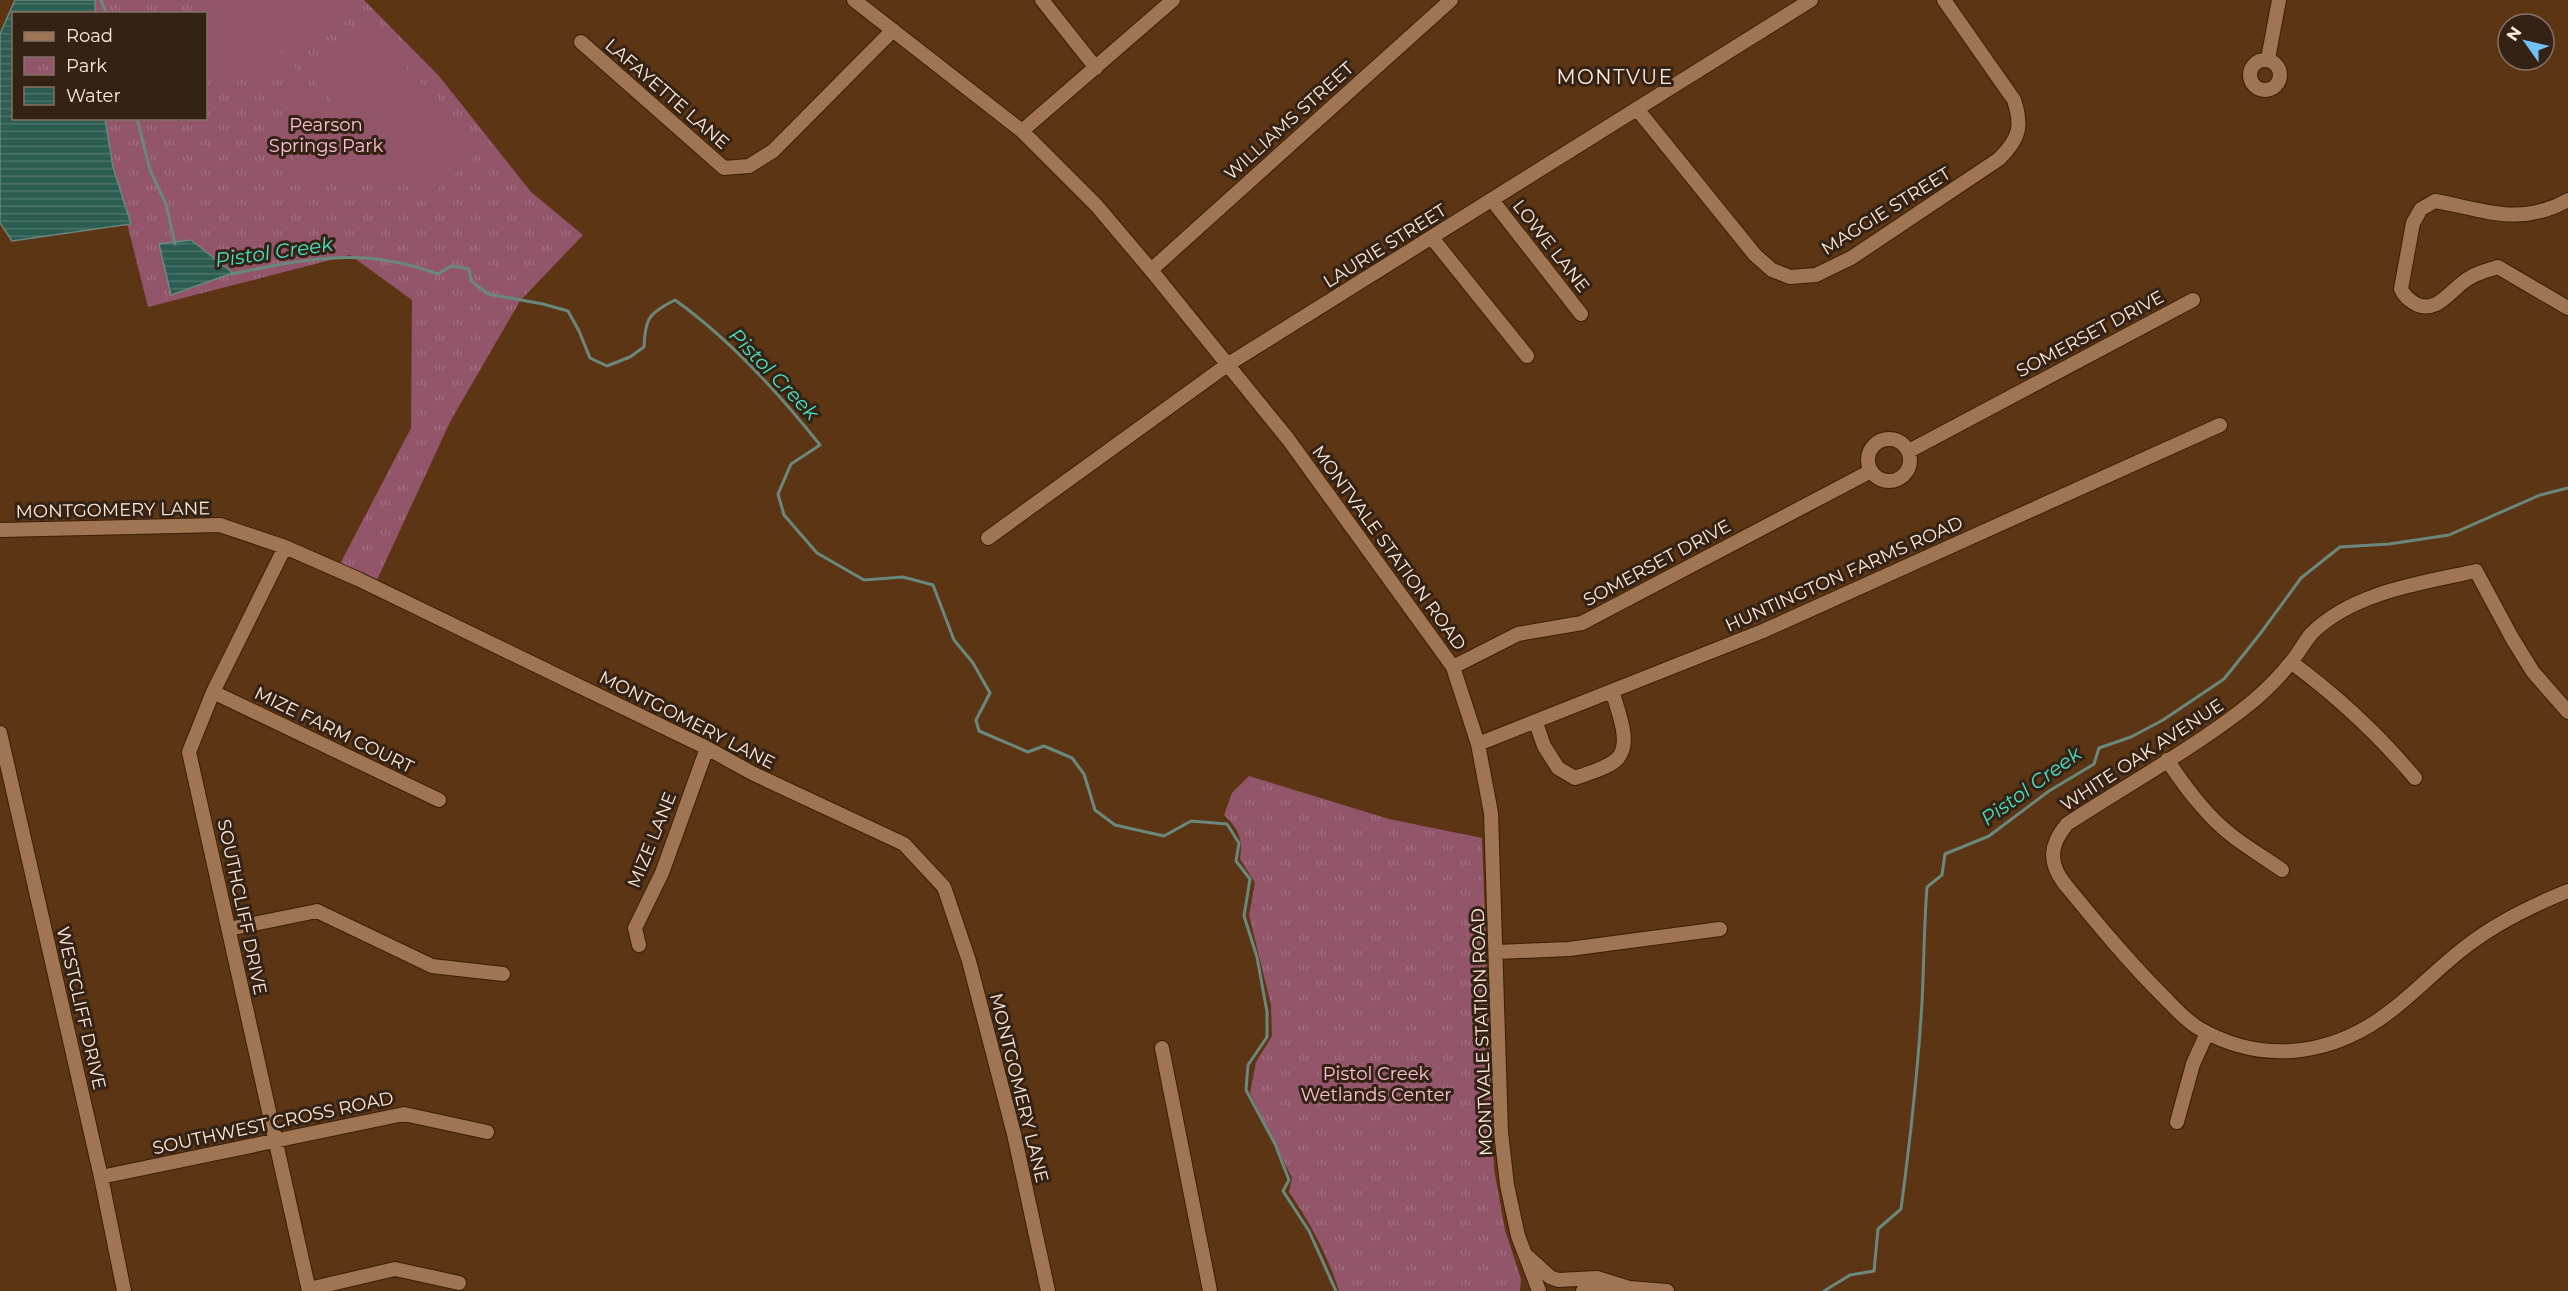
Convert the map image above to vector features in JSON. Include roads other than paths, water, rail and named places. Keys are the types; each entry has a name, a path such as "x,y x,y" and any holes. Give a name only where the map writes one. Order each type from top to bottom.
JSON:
{"street":[{"name":"MONTVALE STATION ROAD","path":"854,0 1022,131 1096,206 1288,439 1454,667 1478,744 1491,813 1501,1132 1518,1236 1539,1291"},
{"path":"1042,0 1096,68"},
{"path":"1022,131 1173,0"},
{"name":"WILLIAMS STREET","path":"1151,270 1451,0"},
{"name":"LAURIE STREET","path":"988,538 1227,365 1811,0"},
{"name":"MAGGIE STREET","path":"1637,109 1755,255 1772,270 1790,277 1816,275 1851,258 1999,159 2012,146 2019,132 2020,117 2014,100 1944,0"},
{"path":"2268,59 2279,0"},
{"name":"LAFAYETTE LANE","path":"581,42 724,168 749,166 773,151 893,30"},
{"name":"LOWE LANE","path":"1492,200 1581,314"},
{"path":"2568,200 2550,210 2525,216 2490,212 2435,201 2421,209 2413,223 2401,289 2404,295 2416,304 2423,307 2433,306 2471,276 2498,267 2568,308"},
{"path":"1432,238 1527,357"},
{"name":"SOMERSET DRIVE","path":"1909,451 2193,300"},
{"name":"HUNTINGTON FARMS ROAD","path":"1478,744 1613,693 1784,622 2220,425"},
{"path":"1891,439 1902,442 1909,451 1911,462 1907,472 1899,479 1888,482 1878,478 1870,471 1868,459 1871,449 1880,441 1891,439"},
{"name":"SOMERSET DRIVE","path":"1454,667 1518,634 1582,623 1870,471"},
{"name":"MONTGOMERY LANE","path":"0,530 220,525 285,547 358,579 707,748 752,773 904,844 944,887 969,961 1014,1134 1048,1291"},
{"name":"SOUTHCLIFF DRIVE","path":"285,547 213,692 189,752 309,1290"},
{"name":"WHITE OAK AVENUE","path":"2568,712 2533,672 2476,571 2394,591 2333,615 2312,634 2291,663 2256,699 2222,725 2067,824 2057,837 2053,857 2055,872 2132,965 2180,1013 2207,1033 2264,1051 2293,1052 2329,1045 2356,1035 2391,1011 2468,945 2531,906 2568,891"},
{"path":"2291,663 2326,688 2386,743 2415,778"},
{"name":"MIZE FARM COURT","path":"213,692 439,800"},
{"path":"1536,723 1544,746 1558,768 1575,778 1603,767 1618,758 1624,743 1613,693"},
{"name":"WESTCLIFF DRIVE","path":"0,733 101,1177 124,1291"},
{"name":"MIZE LANE","path":"639,945 635,928 662,873 707,748"},
{"path":"2167,760 2189,792 2214,819 2234,837 2282,870"},
{"path":"229,929 317,911 432,966 503,974"},
{"path":"1497,952 1569,949 1720,929"},
{"path":"2177,1122 2193,1064 2207,1033"},
{"path":"1162,1048 1209,1291"},
{"name":"SOUTHWEST CROSS ROAD","path":"101,1177 404,1114 487,1132"},
{"path":"1525,1254 1551,1277 1558,1280 1597,1278 1629,1288"},
{"path":"309,1290 395,1269 459,1283"},
{"path":"1583,1291 1629,1288 1666,1291"}],"water":[{"path":"15,0 95,0 95,12 12,12 12,120 105,120 113,167 131,224 12,241 0,223 0,34"},
{"path":"191,240 233,273 171,295 159,244"}],"waterway":[{"name":"Pistol Creek","path":"101,0 106,12"},
{"name":"Pistol Creek","path":"138,120 150,170 166,204 175,244"},
{"name":"Pistol Creek","path":"231,274 334,258 384,260 438,274 451,266 469,269 471,281 488,294 568,311 590,358 607,366 630,357 644,347 647,323 650,318 659,309 675,300 734,349 788,406 820,445 791,464 778,494 784,515 817,553 864,580 903,577 933,585 954,640 973,663 990,693 976,720 979,731 1028,752 1044,746 1072,758 1084,774 1095,810 1115,825 1164,836 1191,821 1227,824 1239,843 1236,861 1250,879 1244,916 1257,957 1267,1012 1267,1037 1248,1065 1246,1090 1275,1144 1289,1180 1283,1191 1309,1231 1336,1291"},
{"name":"Pistol Creek","path":"1824,1291 1850,1275 1874,1271 1878,1229 1901,1209 1918,1054 1927,887 1942,875 1945,854 1989,836 2049,791 2094,764 2099,748 2131,737 2163,720 2224,679 2301,578 2340,547 2389,544 2449,535 2540,495 2568,488"}],"district":[{"name":"MONTVUE","path":"1615,77"}],"park label":[{"name":"Pearson Springs Park","path":"326,135"},
{"name":"Pistol Creek Wetlands Center","path":"1376,1084"}]}
